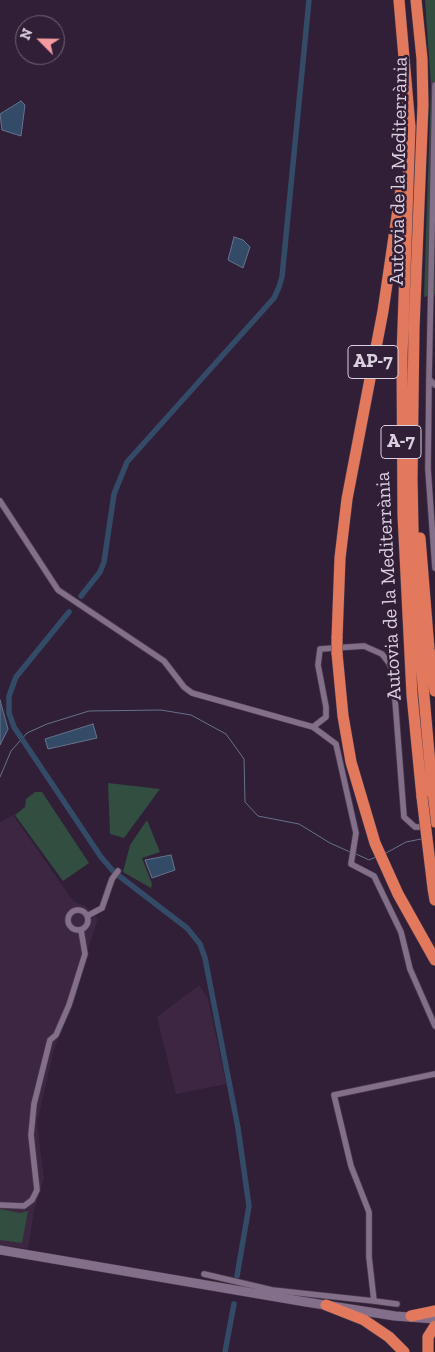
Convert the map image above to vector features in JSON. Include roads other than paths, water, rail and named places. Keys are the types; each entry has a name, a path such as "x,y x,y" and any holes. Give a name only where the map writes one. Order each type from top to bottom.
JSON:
{"highway":[{"name":"Autovia de la Mediterrània","path":"399,0 408,85 410,127 402,356 402,487 406,597 427,797 435,822"},
{"name":"Autovia de la Mediterrània","path":"416,0 422,59 423,105 414,328 412,479 414,581 435,900"},
{"name":"AP-7","path":"408,85 396,231 346,506 337,597 337,653 343,716 351,762 375,843 413,924 435,960"},
{"path":"414,422 424,589 435,691"},
{"path":"326,1305 344,1311 370,1324 404,1352"},
{"path":"411,1316 435,1312"},
{"path":"428,1352 428,1337 435,1325"}],"street":[{"path":"435,85 428,469 435,568"},
{"path":"429,379 435,385"},
{"path":"0,501 58,590 164,661 184,687 192,693 313,727 336,744 356,833 351,864 374,876 401,932 410,969 435,1026"},
{"path":"313,727 326,718 326,707 318,665 320,648 364,646 382,654 389,663 392,673 404,817 415,827 435,826"},
{"path":"87,916 102,908 116,873"},
{"path":"77,910 83,911 87,916 88,923 81,930 71,927 69,916 77,910"},
{"path":"0,1205 24,1206 32,1200 37,1190 31,1135 34,1104 50,1040 56,1035 85,954 81,930"},
{"path":"374,1300 369,1257 369,1212 351,1166 334,1095 435,1074"},
{"path":"0,1250 395,1316 435,1325"},
{"path":"204,1274 272,1290 397,1304"},
{"path":"395,1316 435,1319"}],"water":[{"path":"21,101 25,105 21,136 2,130 0,114"},
{"path":"234,237 243,240 250,247 243,268 228,260"},
{"path":"0,700 8,729 0,745"},
{"path":"93,724 97,738 48,749 45,739"},
{"path":"171,855 175,870 152,878 145,860"}],"waterway":[{"path":"81,596 100,572 104,562 114,494 127,462 274,298 279,287 282,277 309,0"},
{"path":"69,612 16,677 9,696 9,713 14,727 101,857 114,872 187,928 200,944 205,958 238,1128 249,1206 237,1276"},
{"path":"0,777 11,751 27,733 47,724 89,711 161,710 191,715 226,734 244,759 245,802 258,816 299,824 330,843 350,852"},
{"path":"386,853 406,842 421,839"},
{"path":"354,853 369,860 376,857"},
{"path":"225,1352 234,1304"}]}
